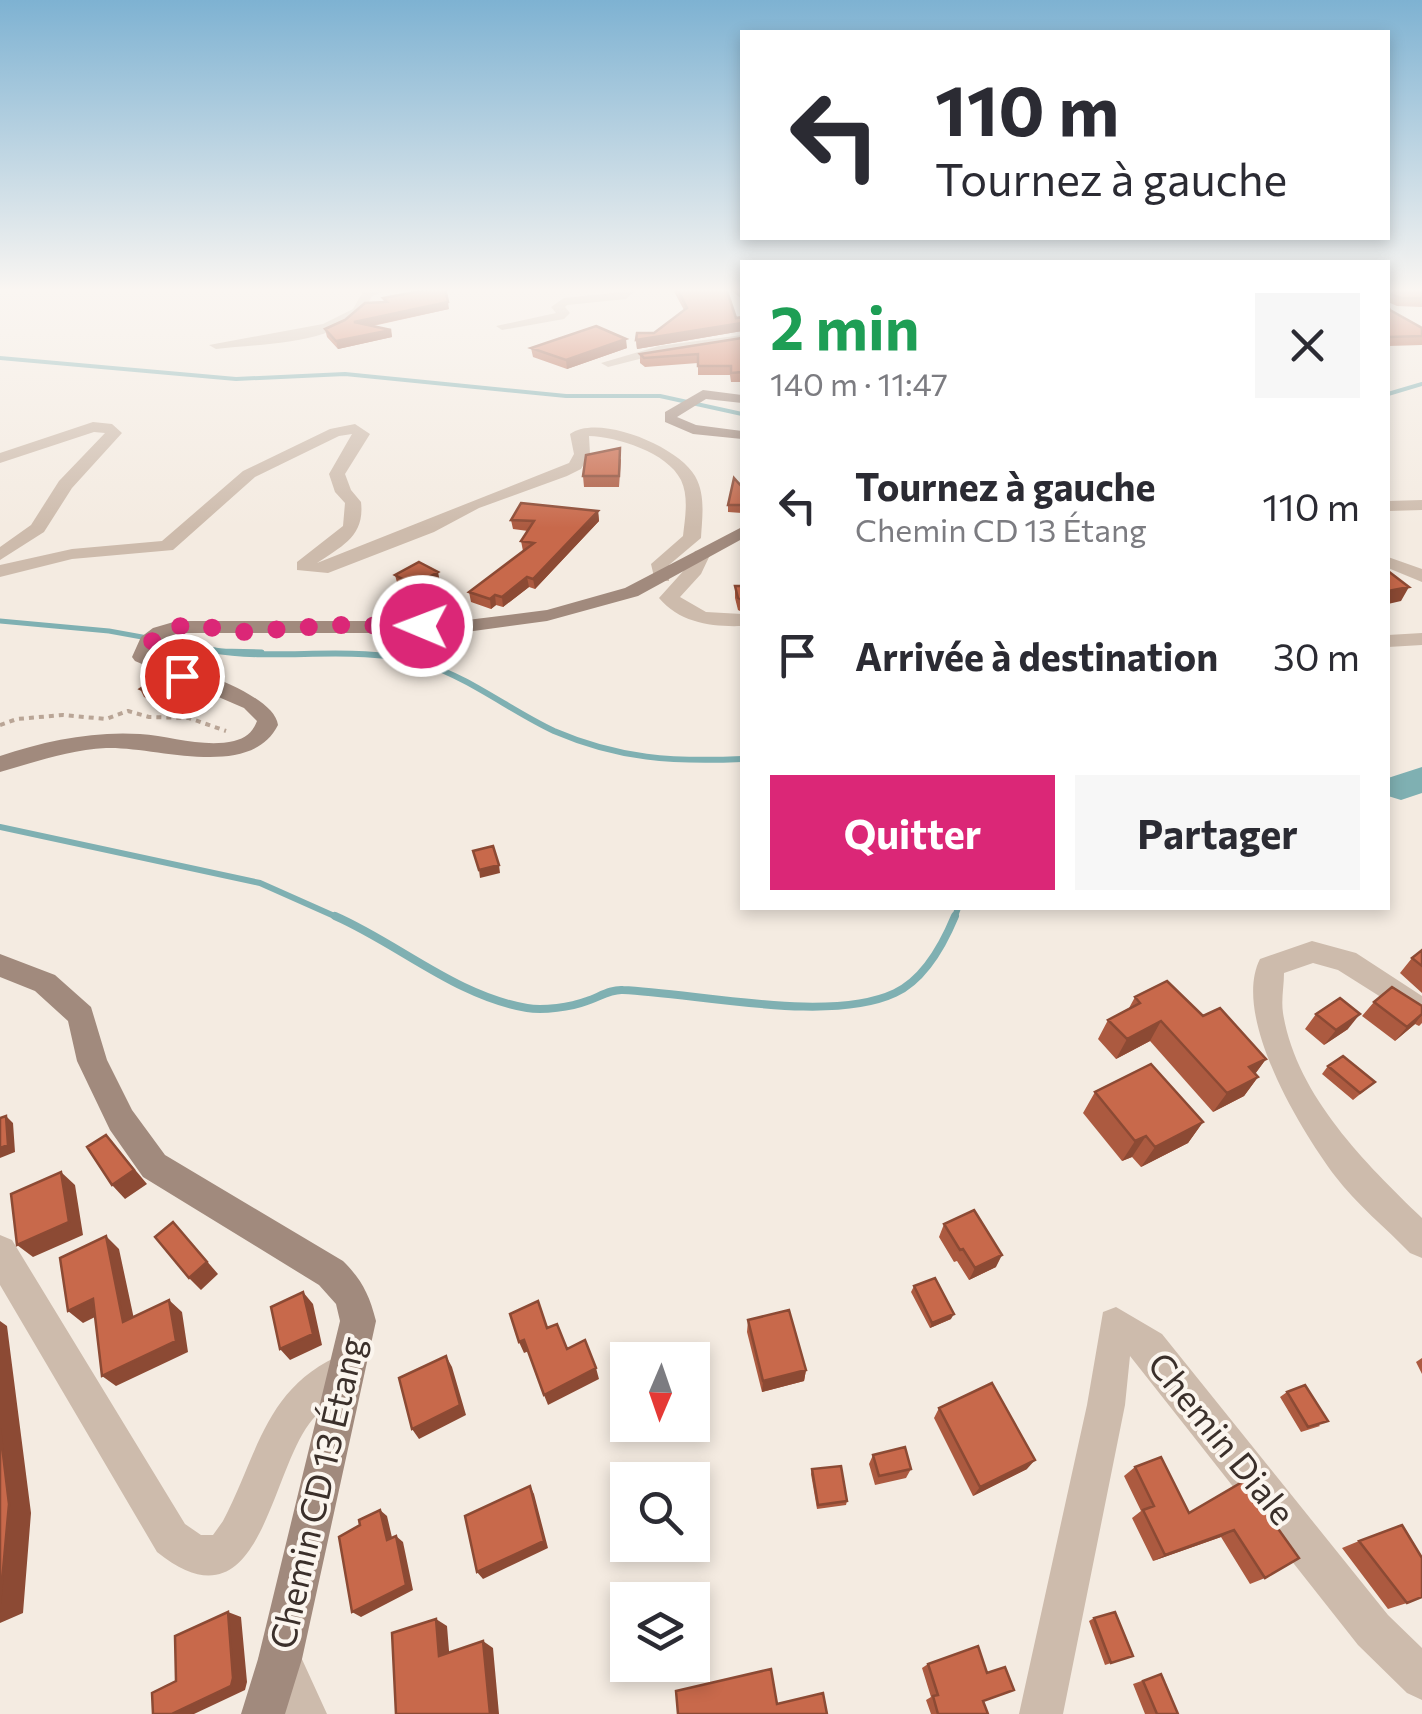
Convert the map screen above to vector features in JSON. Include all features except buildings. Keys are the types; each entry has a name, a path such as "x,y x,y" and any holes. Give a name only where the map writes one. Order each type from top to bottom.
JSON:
{"main road":[{"path":"740,399 698,396 673,412 670,419 693,429 740,434"},
{"path":"0,764 59,747 105,741 241,748 260,737 266,727 264,713 252,703 142,657 142,650 163,632 187,624 242,632 337,625 486,625 616,597 740,533"},
{"name":"Chemin CD 13 Étang","path":"0,965 45,982 81,1015 92,1061 121,1120 154,1166 331,1273 352,1295 358,1321 280,1659 262,1714"}],"street":[{"path":"0,458 93,426 107,426 114,433 66,486 38,528 0,555"},
{"path":"0,571 72,554 166,546 186,533 249,474 335,432 355,429 362,434 360,439 337,474 343,492 353,502 352,527 344,541 303,566 320,569 575,466 582,454 578,434 598,429 658,453 685,471 693,491 692,538 660,564 662,576"},
{"path":"1390,506 1422,505"},
{"path":"700,555 694,570 670,598 684,612 702,619 740,620"},
{"path":"1390,563 1422,576"},
{"path":"1390,642 1422,638"},
{"path":"1422,1011 1346,961 1312,952 1270,967 1269,1013 1292,1081 1347,1168 1422,1241"},
{"path":"0,1252 171,1538 191,1554 208,1557 227,1549 294,1411 325,1379 345,1371"},
{"name":"Chemin Diale","path":"1041,1714 1106,1405 1116,1325 1149,1347 1372,1630 1422,1678"},
{"path":"280,1659 306,1714"}],"waterway":[{"path":"112,368 236,379 345,374 566,396 660,396 740,414"},
{"path":"1390,393 1422,384"},
{"path":"0,621 109,631 218,651"},
{"path":"211,650 218,651"},
{"path":"220,651 262,652"},
{"path":"220,651 399,658 442,670 554,731 601,748 669,759 740,759"},
{"path":"1401,787 1422,780"},
{"path":"1390,790 1401,787"},
{"path":"0,827 260,883 341,919"},
{"path":"954,919 957,910"},
{"path":"335,916 341,919"},
{"path":"341,919 476,992 501,1002 541,1009 573,1005 618,990 799,1006 867,1002 895,993 915,979 939,949 955,916"}],"route":[{"path":"182,676 148,662 142,657 142,650 163,632 187,624 242,632 337,625 422,626"}]}
